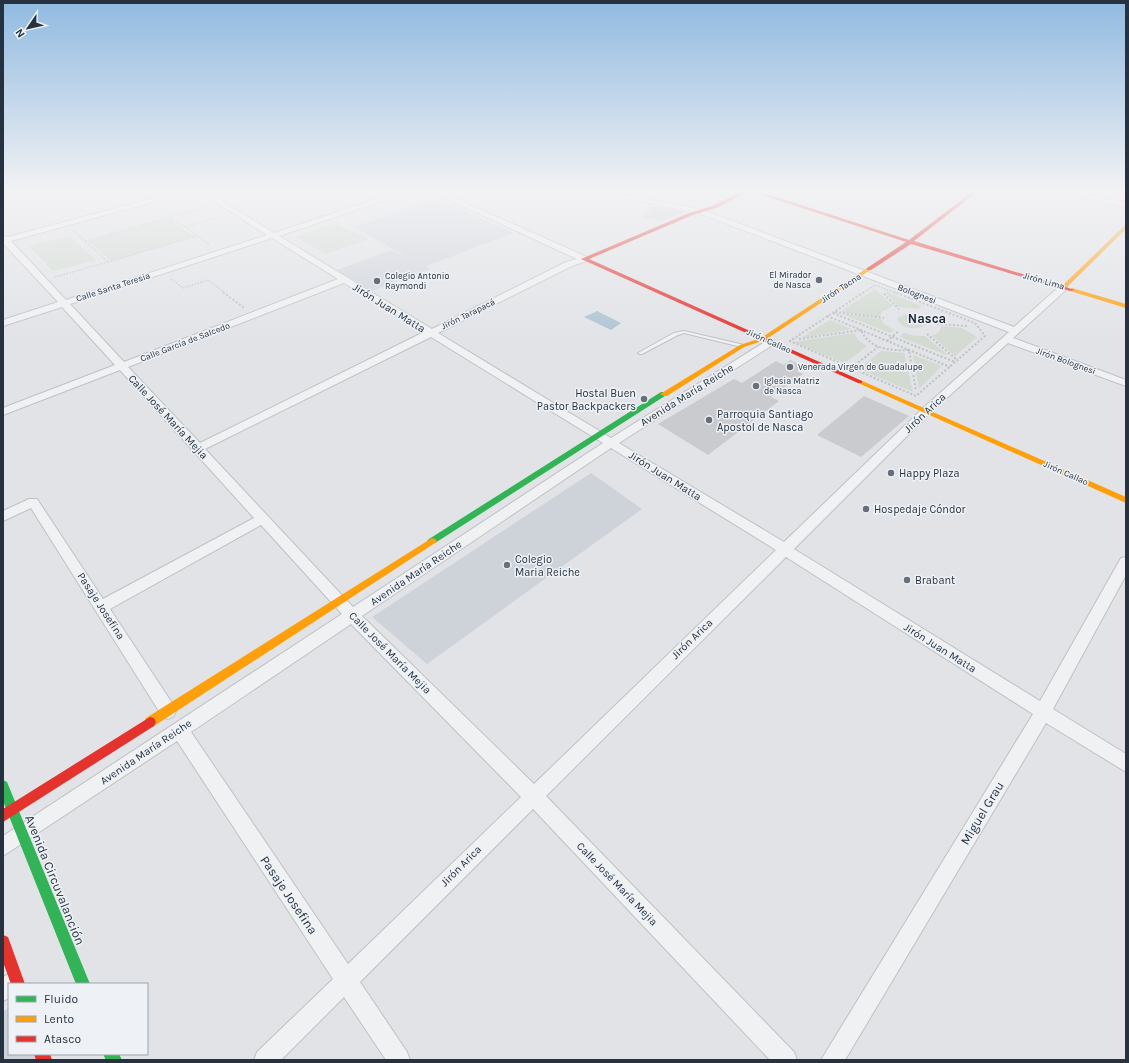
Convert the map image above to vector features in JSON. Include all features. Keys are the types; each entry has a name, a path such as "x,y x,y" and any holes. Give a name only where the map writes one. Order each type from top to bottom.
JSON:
{"street":[{"name":"Calle José María Mejia","path":"6,242 338,601 533,796 786,1060"},
{"name":"Calle Santa Teresia","path":"3,323 255,242"},
{"name":"Jirón Juan Matta","path":"281,242 784,549 1126,764"},
{"name":"Jirón Callao","path":"545,242 1126,500"},
{"name":"Jirón Tarapacá","path":"197,449 430,333 584,259 626,242"},
{"path":"779,242 863,274"},
{"name":"Jirón Tacna","path":"767,340 910,242"},
{"name":"Jirón Lima","path":"910,242 1126,306"},
{"name":"Jirón Arica","path":"266,1060 926,411 1064,287 1110,242"},
{"name":"Bolognesi","path":"863,274 1015,331"},
{"name":"Calle García de Salcedo","path":"3,412 344,280"},
{"name":"Jirón Bolognesi","path":"1006,339 1126,383"},
{"name":"Avenida María Reiche","path":"3,816 598,435 742,346 767,340"},
{"name":"Avenida María Reiche","path":"3,847 767,340"},
{"name":"Pasaje Josefina","path":"3,516 33,502 168,710"},
{"path":"101,607 262,519"},
{"name":"Miguel Grau","path":"832,1060 1043,712 1126,562"},
{"name":"Pasaje Josefina","path":"180,730 399,1060"},
{"name":"Avenida Circuvalanción","path":"3,786 83,983"},
{"path":"3,942 11,983"}],"lane":[{"path":"640,353 676,334 684,332 742,346"}],"path":[{"path":"85,242 108,262"},
{"path":"43,281 179,242"},
{"path":"206,242 221,253"},
{"path":"162,272 183,288 208,280 254,315"},
{"path":"875,285 899,309"},
{"path":"790,341 875,285"},
{"path":"875,285 975,324 985,336 916,396"},
{"path":"833,312 884,318"},
{"path":"833,312 892,337 956,361"},
{"path":"827,316 950,367"},
{"path":"937,324 978,327"},
{"path":"790,341 860,330"},
{"path":"860,330 866,340 878,347 892,350 909,350"},
{"path":"887,341 899,331"},
{"path":"927,334 956,361"},
{"path":"790,341 916,396"},
{"path":"851,368 878,347"},
{"path":"909,350 916,396"}],"shaded area":[{"path":"47,242 75,242 96,260 53,271 29,246"},
{"path":"89,242 178,242 111,261"},
{"path":"303,242 361,242 326,254"},
{"path":"380,242 491,242 426,266 430,269 372,291 337,270 392,250 414,261"},
{"path":"875,289 893,306 883,311 879,317 840,312"},
{"path":"884,291 922,306 918,309 899,307"},
{"path":"842,314 881,319 884,324 894,330 890,333"},
{"path":"906,314 920,318 926,325 918,328 909,328 901,325 897,318"},
{"path":"830,320 851,329 801,338"},
{"path":"941,326 962,328 977,337 955,356 932,336 939,332"},
{"path":"854,333 858,340 867,346 845,363 794,342"},
{"path":"904,333 916,336 925,336 949,356 900,337"},
{"path":"881,351 904,353 913,392 859,369"},
{"path":"913,355 942,366 919,389"},
{"name":"Colegio Maria Reiche","path":"591,473 642,509 427,664 372,617"},
{"path":"8,1008 8,1055 38,1055 40,1060 3,1060 3,1012"}],"water":[{"path":"597,311 621,323 611,330 584,317"}],"building":[{"path":"790,360 804,367 797,371 803,374 771,397 779,401 708,455 658,424 734,379 742,383 776,361 784,365"},
{"path":"864,396 909,416 861,457 817,435"}],"traffic: fast":[{"path":"432,541 664,394"},
{"path":"3,786 83,983"},
{"path":"112,1055 114,1060"}],"traffic: slow":[{"path":"1064,287 1110,242"},
{"path":"664,394 742,346 763,339 869,269"},
{"path":"1072,290 1126,306"},
{"path":"860,382 1126,500"},
{"path":"150,722 432,541"}],"traffic: jam":[{"path":"584,259 625,242"},
{"path":"909,242 1072,290"},
{"path":"869,269 911,242"},
{"path":"584,259 860,382"},
{"path":"3,816 150,722"},
{"path":"3,942 18,983"},
{"path":"42,1055 44,1060"}],"place":[{"name":"El Mirador de Nasca","path":"819,280"},
{"name":"Colegio Antonio Raymondi","path":"377,281"},
{"name":"Venerada Virgen de Guadalupe","path":"790,367"},
{"name":"Iglesia Matriz de Nasca","path":"756,386"},
{"name":"Hostal Buen Pastor Backpackers","path":"644,399"},
{"name":"Parroquia Santiago Apostol de Nasca","path":"709,420"},
{"name":"Happy Plaza","path":"891,473"},
{"name":"Hospedaje Cóndor","path":"866,509"},
{"name":"Colegio Maria Reiche","path":"507,565"},
{"name":"Brabant","path":"907,580"}],"district":[{"name":"Nasca","path":"927,318"}]}
